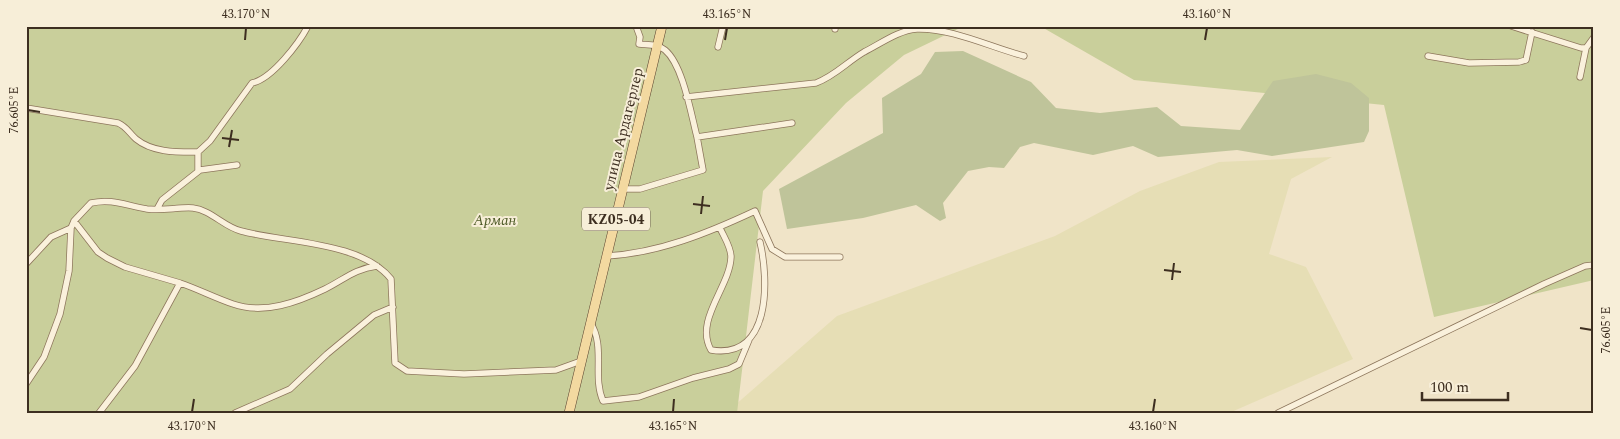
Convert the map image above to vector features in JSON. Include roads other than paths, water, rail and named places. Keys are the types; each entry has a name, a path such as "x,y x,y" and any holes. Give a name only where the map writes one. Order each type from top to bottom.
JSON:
{"main road":[{"name":"улица Ардагерлер","path":"569,413 662,26"}],"street":[{"path":"26,108 118,123 146,144 173,153 198,152 210,141 252,83 259,82 280,64 302,37 308,26"},
{"path":"623,189 640,190 703,170 697,137 686,97 672,58 664,48 639,44 640,37 636,26"},
{"path":"718,48 723,26"},
{"path":"1511,26 1586,48"},
{"path":"686,97 816,83 835,74 862,54 895,35 917,29 950,34 1024,56"},
{"path":"1428,56 1469,62 1519,62 1526,60 1532,32"},
{"path":"1580,77 1586,48 1594,37"},
{"path":"697,137 792,123"},
{"path":"198,152 198,171"},
{"path":"158,209 162,200 198,171 237,165"},
{"path":"26,384 44,357 60,314 70,271 71,228 85,207 100,201 115,201 142,208 194,208 203,210 239,231 332,249 378,266 391,279 395,363 407,371 464,374 538,372 556,370 581,361"},
{"path":"607,256 655,249 720,228 755,211 772,249 785,257 840,257"},
{"path":"74,221 98,252 106,258 124,267 180,283 234,305 262,309 304,298 326,288 351,272 378,266"},
{"path":"26,264 51,237 71,228"},
{"path":"720,228 730,250 731,258 729,268 710,316 707,343 711,350 722,352 749,340 754,335 765,299 764,259 760,242"},
{"path":"1278,413 1544,284 1585,266 1594,265"},
{"path":"98,413 135,366 180,283"},
{"path":"235,413 290,389 374,315 393,307"},
{"path":"590,322 596,330 599,393 603,401 639,397 694,378 729,369 739,364 749,340"}],"park label":[{"name":"Арман","path":"495,220"}]}
